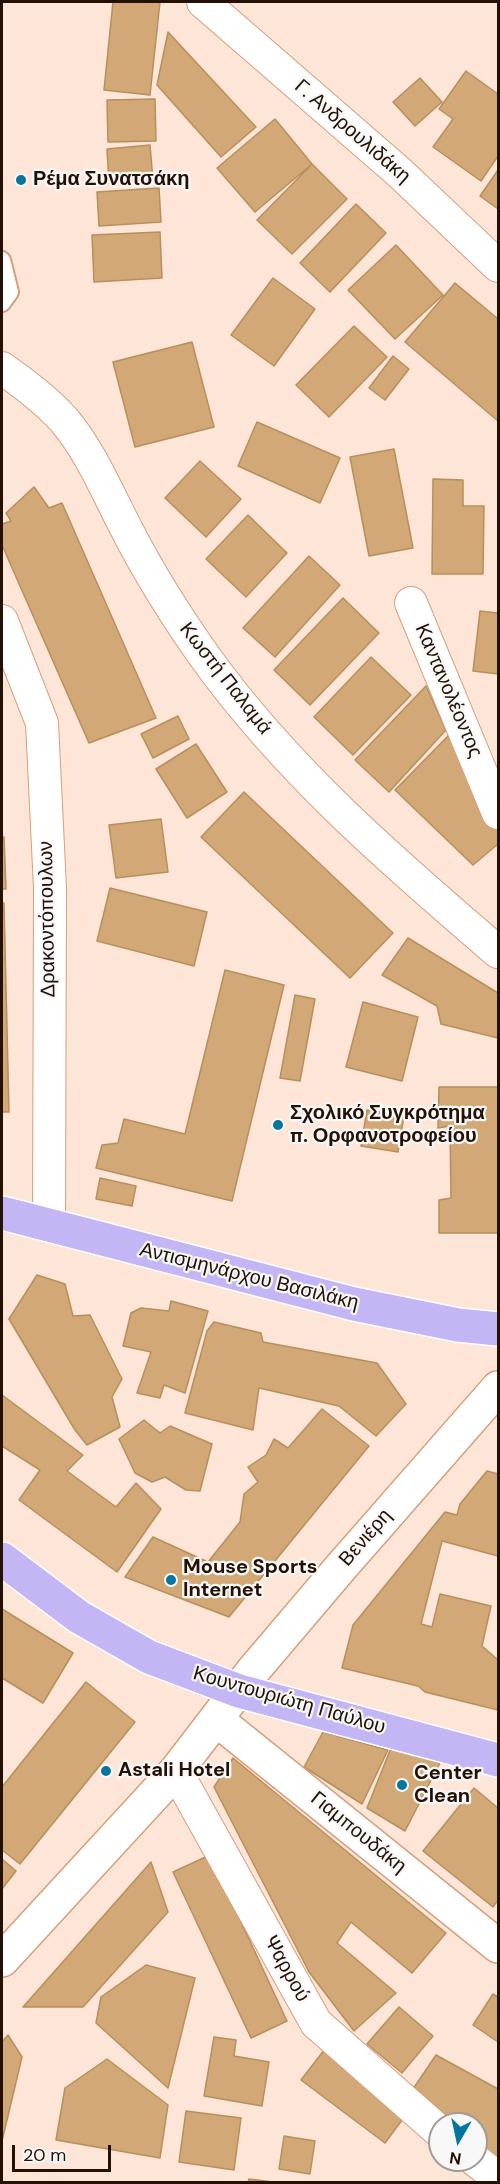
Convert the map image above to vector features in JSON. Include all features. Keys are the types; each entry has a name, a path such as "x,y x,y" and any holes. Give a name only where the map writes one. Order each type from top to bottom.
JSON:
{"main road":[{"name":"Αντισμηνάρχου Βασιλάκη","path":"2,1213 354,1304 458,1325 498,1329"},
{"name":"Κουντουριώτη Παύλου","path":"2,1559 79,1617 149,1657 238,1691 498,1760"}],"street":[{"name":"Γ. Ανδρουλιδάκη","path":"203,2 400,173 498,266"},
{"name":"Κωστή Παλαμά","path":"2,368 37,393 65,422 87,454 156,587 207,660 275,742 409,876 498,952"},
{"name":"Καντανολέοντος","path":"411,603 498,813"},
{"name":"Δρακοντόπουλων","path":"2,621 42,723 50,888 49,1226"},
{"name":"Βενιέρη","path":"2,1960 176,1771 238,1691 342,1566 498,1388"},
{"name":"Γιαμπουδάκη","path":"217,1720 498,1946"},
{"name":"Ψαρρού","path":"176,1771 316,2023 428,2121"}],"lane":[{"path":"2,260 10,292 2,303"}],"building":[{"path":"113,2 160,2 150,95 104,90"},
{"path":"168,32 256,127 221,157 157,85"},
{"path":"466,71 498,94 498,156 481,181 433,147 453,119 439,109"},
{"path":"420,78 442,102 415,126 393,102"},
{"path":"155,99 156,141 108,142 107,100"},
{"path":"275,119 312,164 255,212 217,168"},
{"path":"150,145 153,180 109,183 107,149"},
{"path":"312,164 347,199 292,254 257,220"},
{"path":"498,170 498,209 480,196"},
{"path":"159,188 161,222 99,226 97,192"},
{"path":"356,204 386,233 330,292 300,263"},
{"path":"160,232 162,278 94,282 92,235"},
{"path":"396,245 443,295 395,339 348,290"},
{"path":"273,278 315,309 274,366 231,335"},
{"path":"455,283 498,319 498,421 405,342"},
{"path":"354,326 387,357 329,417 296,385"},
{"path":"192,342 214,427 135,447 113,362"},
{"path":"393,356 409,369 385,400 369,388"},
{"path":"257,422 340,458 320,503 238,466"},
{"path":"394,449 413,548 369,556 350,457"},
{"path":"200,461 241,499 206,537 165,498"},
{"path":"433,479 463,480 463,506 484,506 483,574 432,574"},
{"path":"34,487 49,508 62,503 156,718 89,743 2,545 2,524 11,521 6,513"},
{"path":"248,515 287,553 246,597 206,559"},
{"path":"309,556 340,585 275,657 243,628"},
{"path":"343,598 379,633 310,705 274,670"},
{"path":"480,611 498,613 498,674 473,671"},
{"path":"371,657 411,695 353,755 314,717"},
{"path":"426,686 446,730 389,792 355,760"},
{"path":"178,716 189,739 153,758 141,734"},
{"path":"448,736 498,824 498,844 473,865 395,790"},
{"path":"196,744 227,792 187,818 156,769"},
{"path":"244,792 393,933 350,978 201,837"},
{"path":"161,819 168,872 116,878 109,825"},
{"path":"2,837 4,837 6,889 2,889"},
{"path":"110,888 207,912 194,966 97,941"},
{"path":"2,903 4,903 9,1112 2,1112"},
{"path":"408,938 498,993 498,1038 441,1024 437,1006 382,975"},
{"path":"225,970 284,985 232,1201 96,1168 102,1145 118,1143 124,1119 185,1134"},
{"path":"295,995 315,999 300,1081 280,1078"},
{"path":"363,1002 418,1017 402,1081 346,1067"},
{"path":"439,1087 498,1087 498,1233 439,1233 439,1200 451,1198 450,1126 438,1128"},
{"path":"367,1110 404,1116 398,1152 361,1146"},
{"path":"100,1178 136,1186 132,1206 96,1199"},
{"path":"37,1275 65,1284 73,1316 90,1315 122,1379 112,1397 120,1427 87,1445 75,1430 9,1319"},
{"path":"171,1301 208,1311 185,1393 164,1385 160,1398 137,1393 151,1352 123,1346 131,1313 141,1308 169,1311"},
{"path":"214,1322 261,1333 263,1342 377,1363 406,1404 376,1436 339,1406 259,1388 253,1430 185,1413 207,1331"},
{"path":"2,1395 83,1455 67,1471 116,1507 136,1483 161,1509 117,1572 19,1500 40,1470 2,1446"},
{"path":"322,1409 369,1446 229,1617 125,1577 153,1537 208,1562 240,1522 244,1494 258,1482 248,1467 266,1455 274,1439 288,1448"},
{"path":"144,1420 160,1433 170,1426 212,1444 200,1491 186,1490 165,1477 152,1482 135,1473 119,1439"},
{"path":"487,1471 498,1474 498,1556 442,1541 421,1624 432,1627 440,1594 491,1606 482,1646 498,1660 498,1710 425,1692 418,1686 342,1668 353,1625 445,1512 457,1515 460,1504"},
{"path":"2,1609 73,1653 43,1703 2,1678"},
{"path":"86,1682 135,1722 20,1864 2,1850 2,1787"},
{"path":"323,1732 388,1750 362,1804 304,1767"},
{"name":"Center Clean","path":"391,1748 440,1763 405,1831 367,1808"},
{"path":"233,1758 446,1933 412,1973 351,1922 337,1943 396,1993 354,2031 309,1972 214,1787"},
{"path":"474,1788 498,1808 498,1900 493,1907 423,1851"},
{"path":"210,1855 287,2021 251,2038 173,1872"},
{"path":"2,1859 16,1871 2,1889"},
{"path":"151,1862 168,1912 83,2007 23,2007"},
{"path":"146,1965 195,1978 168,2088 96,2023 101,1997"},
{"path":"493,1994 498,1997 498,2042 473,2025"},
{"path":"399,2007 433,2036 402,2073 367,2044"},
{"path":"8,2035 22,2057 2,2141 2,2042"},
{"path":"214,2037 236,2040 234,2056 269,2062 262,2106 204,2096"},
{"path":"325,2049 408,2112 385,2143 301,2080"},
{"path":"436,2055 498,2089 498,2158 488,2152 488,2112 435,2112 411,2092"},
{"path":"107,2059 168,2105 160,2158 56,2140 65,2088"},
{"path":"186,2111 241,2118 234,2170 179,2162"},
{"path":"284,2136 315,2141 310,2174 279,2169"},
{"path":"249,2179 273,2182 248,2182"}],"place":[{"name":"Ρέμα Συνατσάκη","path":"21,180"},
{"name":"Σχολικό Συγκρότημα π. Ορφανοτροφείου","path":"278,1125"},
{"name":"Mouse Sports Internet","path":"171,1580"},
{"name":"Astali Hotel","path":"106,1771"},
{"name":"Center Clean","path":"402,1785"}]}
